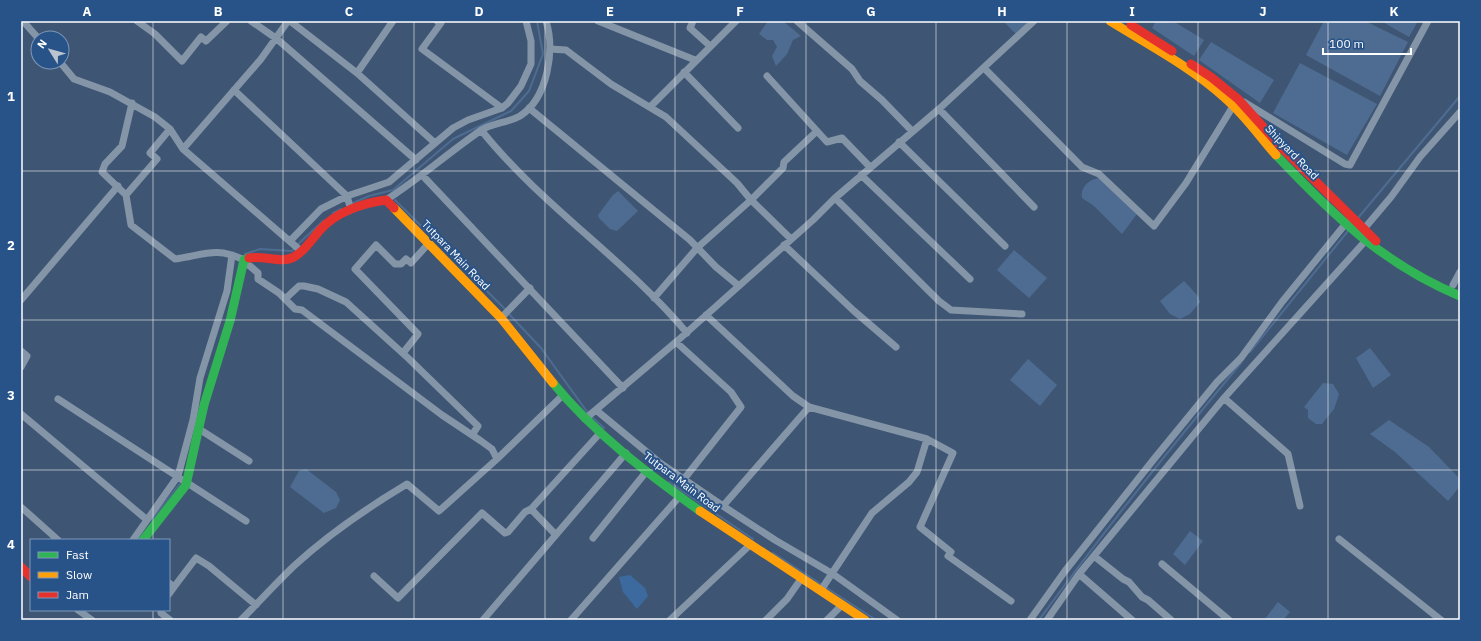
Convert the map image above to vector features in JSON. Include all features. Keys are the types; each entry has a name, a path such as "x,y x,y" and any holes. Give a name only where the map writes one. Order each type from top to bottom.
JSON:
{"street":[{"path":"23,21 31,30"},
{"path":"137,21 155,34 182,61 200,37 206,40 227,21"},
{"path":"251,21 277,39 416,160"},
{"path":"183,148 277,39 289,21 357,73 435,143"},
{"path":"357,73 393,21"},
{"path":"437,21 441,23 422,50 502,108"},
{"path":"244,262 265,256 289,259 349,204 389,182 453,128 502,108 508,103 521,86 531,64 531,41 526,21"},
{"path":"291,242 321,209 386,200 422,176 481,130 506,122 520,115 529,108 544,81 550,49 546,21"},
{"path":"598,21 695,60"},
{"path":"693,21 690,28 710,46"},
{"path":"650,107 695,60 736,21"},
{"path":"797,21 852,69 860,81 882,100 912,131"},
{"path":"585,419 687,333 835,198 939,109 1034,21"},
{"name":"Shipyard Road","path":"1110,21 1236,103"},
{"name":"Shipyard Road","path":"1124,21 1211,76 1284,150 1348,220 1395,263 1460,296"},
{"path":"984,68 1082,167 1099,174 1154,226 1186,183 1236,103 1345,164 1350,165 1428,21"},
{"path":"550,49 566,50 611,84 666,117 697,144 737,183 751,200 791,239"},
{"path":"67,70 74,79 110,92 155,117 170,129 183,148 300,250"},
{"path":"684,72 738,128"},
{"path":"767,76 780,91 796,105 827,142 842,138 870,167"},
{"path":"234,90 349,204"},
{"path":"132,104 122,146 105,164 102,172 126,195 131,225 175,260 214,251 233,255 244,262 258,273 258,279 296,309 302,310 426,403 472,435 492,450 496,458"},
{"path":"529,108 697,248 739,286"},
{"path":"939,109 1034,207"},
{"path":"1046,620 1079,574 1224,398 1366,236 1391,196 1420,157 1460,112"},
{"path":"126,195 158,159 150,153 170,129"},
{"path":"481,130 518,173 654,298 664,305 687,333"},
{"path":"654,298 697,248 751,200 783,168 784,162 817,131"},
{"path":"899,142 1005,246"},
{"path":"861,175 970,279"},
{"path":"422,176 530,288 623,388"},
{"path":"21,300 118,186"},
{"path":"835,198 928,290 951,310 1022,314"},
{"name":"Tutpara Main Road","path":"386,200 429,243 505,314 563,395 585,419 626,453 646,472 721,526 751,544 801,580 821,590 865,620"},
{"path":"1030,620 1065,571 1154,459 1217,382 1241,358 1282,302 1348,220"},
{"name":"Shipyard Road","path":"1366,236 1397,256 1456,287"},
{"path":"403,353 418,334 355,269 376,245 395,264 401,264 406,259 411,263 429,243"},
{"path":"784,245 854,311 896,347"},
{"path":"133,539 146,519 182,479 200,378 228,291 233,255"},
{"path":"144,539 182,479 230,321 244,262"},
{"path":"1456,287 1460,272"},
{"path":"285,299 299,286 318,289 346,302 403,353 478,426 472,435"},
{"path":"505,314 530,288"},
{"path":"706,315 794,396 809,407 927,439 953,454 920,527 951,552 948,556 1011,601"},
{"path":"676,342 731,392 741,407 684,479"},
{"path":"21,351 27,356 21,367"},
{"path":"241,620 295,565 360,513 407,484 440,511 563,395"},
{"path":"1224,398 1288,454 1300,506"},
{"path":"58,399 246,521"},
{"path":"723,506 809,407"},
{"path":"596,410 660,463 775,540 832,574 897,620"},
{"path":"21,414 146,519"},
{"path":"198,429 249,461"},
{"path":"374,576 398,598 482,513 505,533 508,532 601,432"},
{"path":"821,590 872,513 909,482 917,472 927,439"},
{"path":"483,620 626,453"},
{"path":"593,538 646,472"},
{"path":"571,620 680,496"},
{"path":"21,507 57,539"},
{"path":"530,509 556,535"},
{"path":"1339,539 1441,620"},
{"path":"670,620 751,544"},
{"path":"1094,556 1129,582 1142,598 1148,600 1171,620"},
{"path":"171,585 196,558 209,566 256,605"},
{"path":"1162,564 1229,620"},
{"path":"21,567 30,575"},
{"path":"1079,574 1132,620"},
{"path":"766,620 787,599 801,580"},
{"path":"827,620 842,605"},
{"path":"79,611 92,620"},
{"path":"161,611 161,613 170,620"}],"shaded area":[{"path":"768,21 783,21 801,36 793,40 787,54 776,66 772,56 777,47 773,40 767,40 759,34"},
{"path":"1003,21 1029,21 1016,34"},
{"path":"1156,21 1173,21 1204,40 1194,56 1152,28"},
{"path":"1324,21 1365,21 1408,42 1380,96 1306,55"},
{"path":"1381,21 1418,21 1409,37"},
{"path":"1211,42 1274,80 1260,103 1199,60"},
{"path":"1300,63 1377,104 1347,155 1273,113"},
{"path":"1100,178 1137,214 1122,234 1094,206 1082,198 1082,190 1086,184 1092,180"},
{"path":"618,191 638,211 617,231 610,229 598,215 613,195"},
{"path":"1014,250 1047,278 1029,298 997,270"},
{"path":"1184,281 1198,296 1200,302 1190,314 1180,319 1170,314 1160,301"},
{"path":"1370,348 1391,375 1373,388 1356,358"},
{"path":"1028,359 1057,385 1040,406 1010,380"},
{"path":"1323,383 1333,384 1339,394 1334,409 1322,424 1316,424 1308,418 1308,410 1304,407"},
{"path":"1389,420 1429,447 1460,479 1460,486 1448,501 1395,452 1370,434"},
{"path":"306,469 336,492 340,500 336,508 324,513 290,487 299,471"},
{"path":"1190,531 1203,541 1185,565 1173,554"},
{"path":"630,575 645,588 648,596 637,609 623,592 619,577"},
{"path":"1278,602 1290,612 1283,620 1264,620"}],"waterway":[{"path":"351,204 369,196 393,190 453,139 511,111 529,91 543,54 537,21"},
{"path":"1358,218 1460,96"},
{"path":"395,200 506,310"},
{"path":"333,213 341,209"},
{"path":"297,245 323,221"},
{"path":"1250,352 1348,231"},
{"path":"245,254 260,249 292,251 294,248"},
{"path":"509,314 541,348 588,413"},
{"path":"1039,620 1138,490 1241,363"},
{"path":"591,416 604,428"},
{"path":"151,521 181,482"},
{"path":"669,482 753,539"},
{"path":"773,553 876,620"}],"traffic: fast":[{"path":"1276,155 1318,198 1360,236 1407,269 1460,296"},
{"path":"144,539 186,485 204,405 230,321 244,260 249,258"},
{"path":"553,383 586,419 622,452 700,511"}],"traffic: slow":[{"path":"1110,21 1169,57 1212,87 1239,111 1276,155"},
{"path":"394,208 501,318 553,383"},
{"path":"700,511 865,620"}],"traffic: jam":[{"path":"1131,25 1172,51"},
{"path":"1191,64 1211,77 1238,99 1284,150 1376,241"},
{"path":"249,258 255,257 278,260 289,259 302,252 326,224 350,209 368,203 386,200 394,208"},
{"path":"21,567 30,576"}]}
